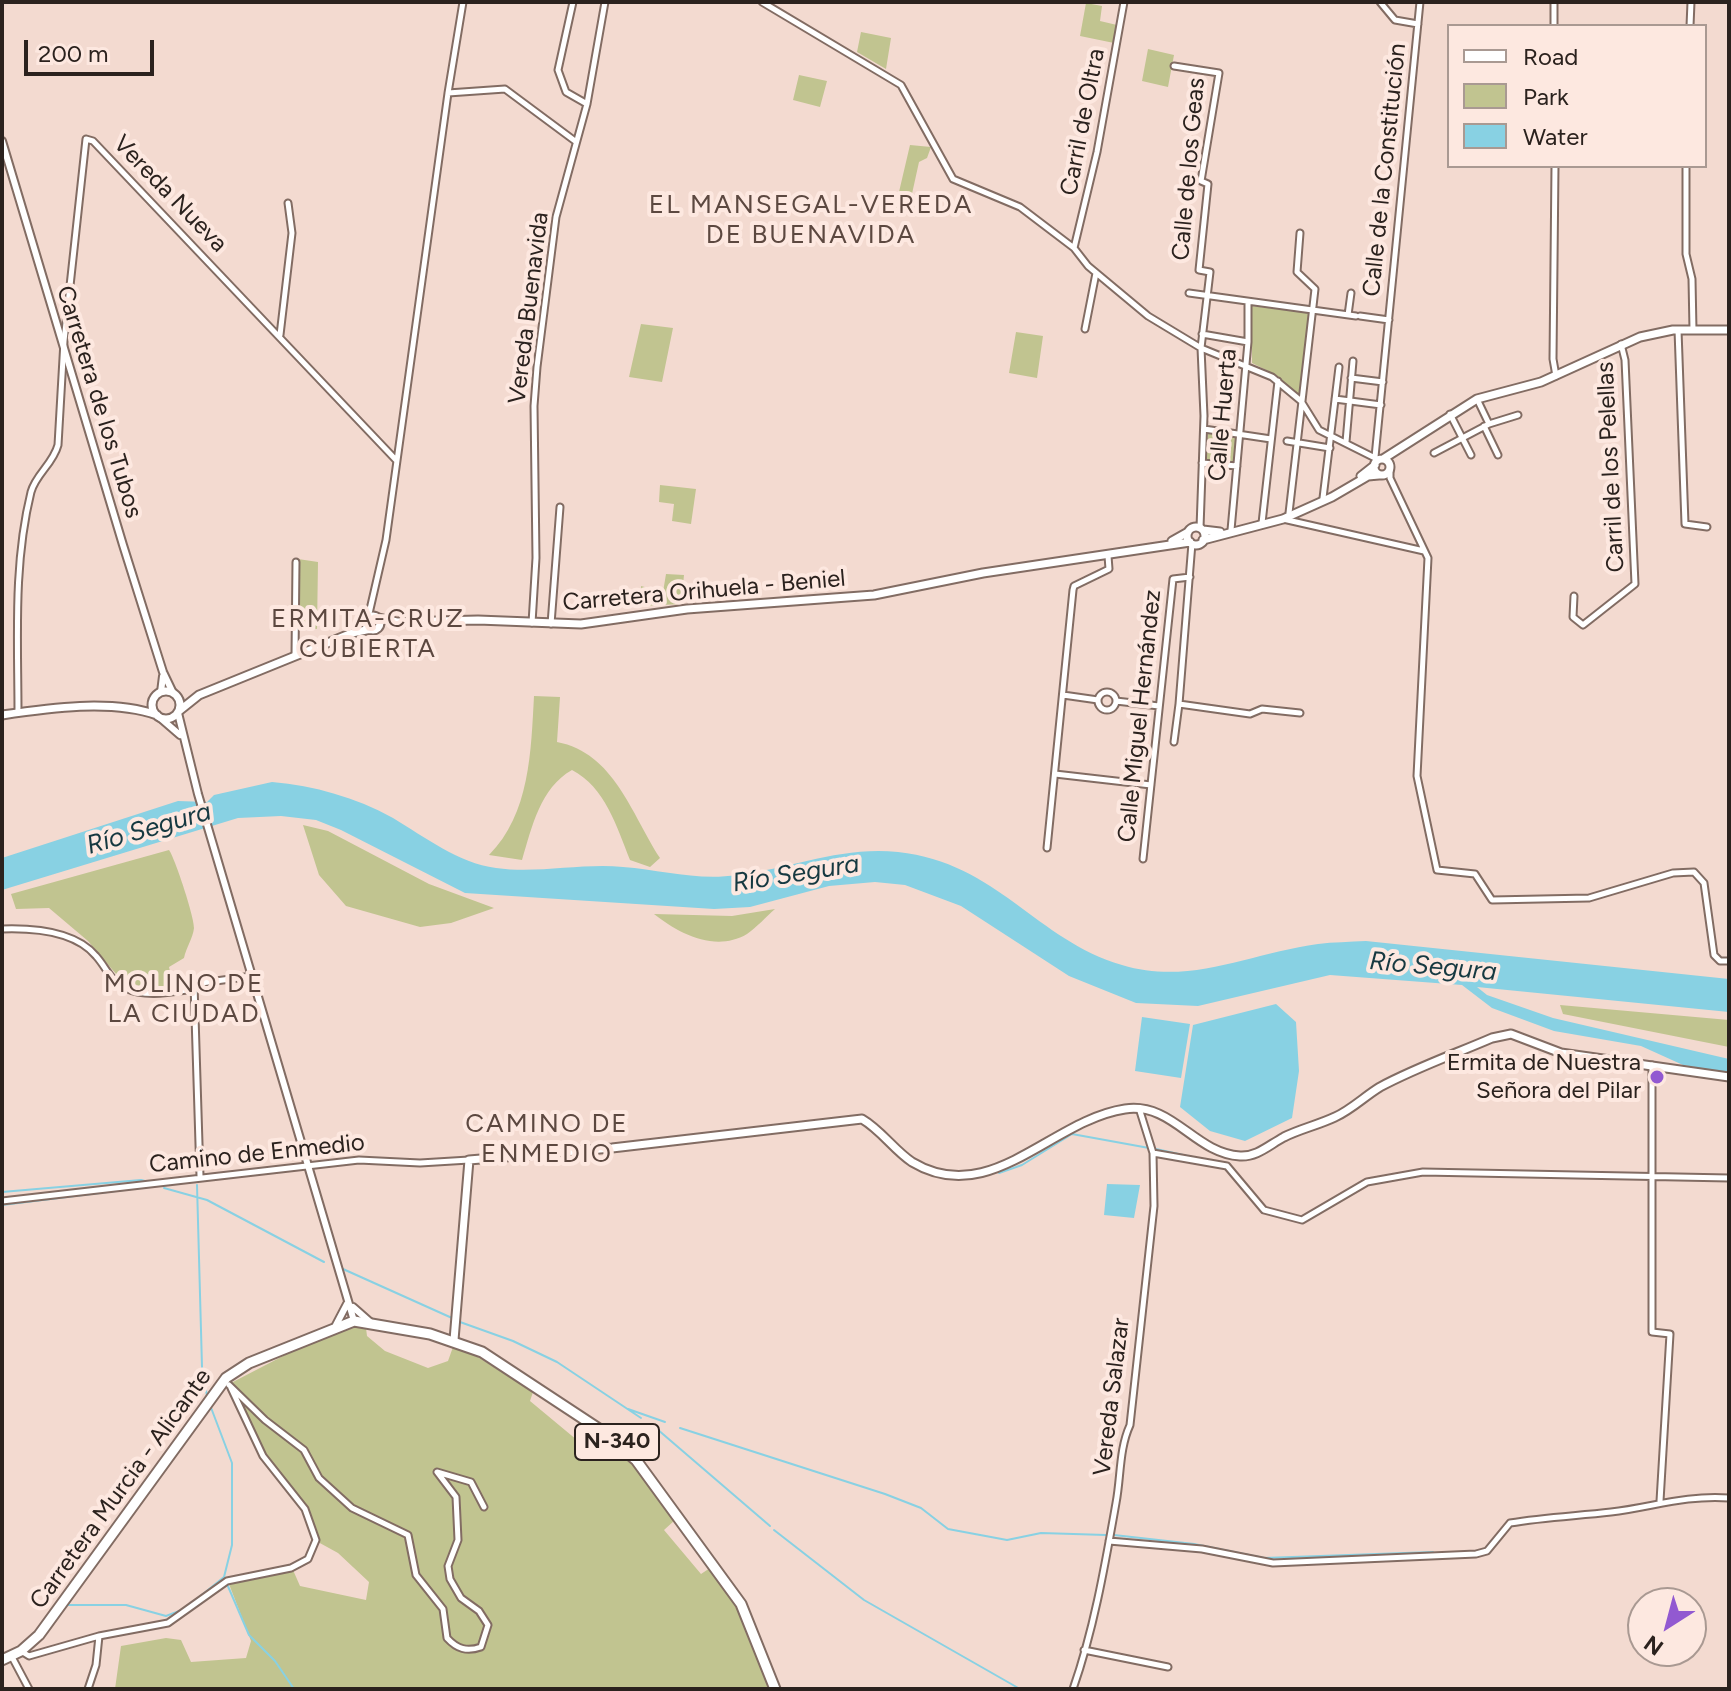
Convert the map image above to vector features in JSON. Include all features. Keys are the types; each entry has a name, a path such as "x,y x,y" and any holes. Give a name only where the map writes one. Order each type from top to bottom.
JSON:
{"highway":[{"name":"Carretera Murcia - Alicante","path":"12,1656 47,1624 228,1382 249,1363 335,1326 354,1321 454,1340 482,1352 526,1379 630,1453 741,1604 775,1689"}],"main road":[{"name":"Carretera Orihuela - Beniel","path":"1012,569 1191,543 1289,515 1323,498 1376,460 1400,449 1450,413 1477,399 1556,376 1621,344 1678,330 1729,330"},
{"name":"Carretera Orihuela - Beniel","path":"179,712 199,695 373,622 478,620 581,624 711,606 874,595 1170,542 1196,530 1231,530 1262,523 1289,515 1368,476 1386,473 1400,449"},
{"path":"1376,460 1386,473"},
{"path":"1376,460 1386,473"},
{"path":"1196,530 1203,540"},
{"path":"1191,543 1196,530"},
{"path":"2,715 129,709 149,704 161,692 175,694 179,712 171,718 129,709"},
{"name":"Carretera Orihuela - Beniel","path":"175,694 199,695"},
{"path":"154,698 152,707 158,716"},
{"path":"1139,1107 1158,1110 1198,1140 1241,1156 1257,1153 1286,1136 1337,1116 1381,1087 1492,1038 1511,1034 1561,1053 1729,1077"},
{"name":"Camino de Enmedio","path":"469,1160 612,1148 862,1119 877,1128 911,1161 954,1178 1016,1161 1090,1120 1139,1107"},
{"path":"454,1340 469,1160"}],"street":[{"path":"373,622 373,605 386,540 463,2"},
{"path":"573,2 558,70 566,92 587,104"},
{"name":"Vereda Buenavida","path":"531,624 536,558 534,406 537,367 556,217 587,104 605,2"},
{"path":"762,2 901,85 953,179 1020,207 1074,248 1096,273 1148,316 1201,348 1278,381 1301,401 1317,427 1376,460"},
{"name":"Carril de Oltra","path":"1074,248 1097,152 1124,2"},
{"name":"Calle de la Constitución","path":"1380,2 1395,20 1418,24"},
{"name":"Calle de la Constitución","path":"1376,460 1420,2"},
{"path":"1554,2 1554,24"},
{"path":"1690,24 1691,2"},
{"name":"Calle de los Geas","path":"1174,66 1219,73 1201,181 1208,184 1199,270 1210,272 1201,348 1204,429 1196,530"},
{"path":"448,93 505,89 575,141"},
{"name":"Vereda Nueva","path":"18,713 17,593 21,552 34,484 54,460 58,445 64,341 84,144 90,138 396,460"},
{"name":"Carretera de los Tubos","path":"2,141 163,672 175,694"},
{"path":"1555,168 1553,359 1556,376"},
{"path":"1686,168 1686,254 1692,279 1693,330"},
{"path":"280,335 292,233 288,203"},
{"path":"1289,515 1315,289 1297,272 1300,233"},
{"path":"1085,329 1096,273"},
{"name":"Calle de la Constitución","path":"1189,293 1389,320"},
{"path":"1348,315 1351,293"},
{"name":"Calle Huerta","path":"1231,530 1248,342 1248,302"},
{"path":"1678,330 1685,524 1707,527"},
{"path":"1202,334 1248,342"},
{"name":"Carril de los Pelellas","path":"1574,596 1573,617 1583,625 1635,584 1626,375 1621,344"},
{"path":"1346,442 1353,361"},
{"path":"1323,498 1339,367"},
{"path":"1351,378 1383,382"},
{"path":"1262,523 1278,381"},
{"path":"1335,399 1381,405"},
{"path":"1477,399 1498,455"},
{"path":"1450,413 1471,455"},
{"path":"1434,453 1487,425 1518,415"},
{"path":"1204,429 1271,439"},
{"path":"1287,441 1330,448"},
{"path":"1202,463 1237,466"},
{"path":"1386,473 1428,558 1417,776 1437,870 1475,874 1492,900 1589,898 1673,873 1694,872 1704,883 1714,955 1727,961 1724,973"},
{"path":"551,625 560,507"},
{"path":"1289,515 1297,523 1425,552"},
{"path":"1289,515 1297,523"},
{"name":"Calle Miguel Hernández","path":"1143,859 1173,579 1190,577 1191,543"},
{"path":"1047,848 1074,586 1109,569 1108,556"},
{"path":"295,656 296,562"},
{"path":"1174,742 1190,577"},
{"name":"Carretera de los Tubos","path":"161,692 163,672"},
{"path":"1098,700 1101,694 1109,692 1116,701"},
{"path":"1063,695 1098,700 1106,709 1116,701 1159,706"},
{"path":"1179,704 1250,714 1262,709 1300,713"},
{"path":"179,712 182,738 198,794 354,1321"},
{"path":"158,716 182,738"},
{"path":"1055,774 1151,785"},
{"path":"2,929 42,929 57,934 90,950 115,981 133,991 151,993 194,989"},
{"path":"200,1176 194,984 252,976"},
{"path":"1652,1064 1652,1332 1670,1334 1660,1501"},
{"name":"Vereda Salazar","path":"1073,1689 1109,1541 1123,1441 1130,1425 1154,1206 1153,1153 1139,1107"},
{"path":"1153,1153 1227,1166 1264,1210 1302,1220 1367,1182 1423,1172 1729,1178"},
{"name":"Camino de Enmedio","path":"2,1201 158,1185 171,1179 308,1164 370,1160 420,1163 469,1160"},
{"path":"348,1301 359,1315 370,1322"},
{"path":"335,1326 343,1317 348,1301"},
{"path":"228,1382 265,1420 304,1450 319,1478 352,1508 408,1535 416,1575 443,1609 447,1638 459,1648 468,1650 481,1647 488,1625 479,1611 461,1598 450,1579 448,1566 458,1540 456,1497 437,1472 471,1482 484,1507"},
{"path":"29,1689 12,1656 29,1656 99,1636 168,1623 227,1581 291,1568 308,1559 316,1540 305,1509 263,1456 228,1382"},
{"path":"1109,1541 1202,1549 1273,1563 1476,1554 1487,1551 1510,1523 1564,1513 1612,1512 1660,1501 1729,1498"},
{"path":"88,1689 96,1665 99,1636"},
{"path":"1084,1650 1168,1667"}],"green space":[{"path":"1086,3 1102,6 1100,21 1117,25 1114,43 1080,36"},
{"path":"861,32 891,38 886,69 857,52"},
{"path":"1148,49 1174,55 1168,87 1142,81"},
{"path":"799,75 827,81 820,107 793,100"},
{"path":"910,145 931,147 927,158 919,162 908,212 895,209"},
{"path":"1252,306 1310,313 1300,396 1276,375 1252,363"},
{"path":"641,324 673,328 662,382 629,377"},
{"path":"1016,332 1043,336 1037,378 1009,373"},
{"path":"1208,434 1238,437 1235,464 1205,461"},
{"path":"660,485 696,489 691,524 672,521 674,504 659,502"},
{"path":"298,559 318,562 317,629 300,626"},
{"path":"666,574 684,575 681,604 642,606 641,586 663,592"},
{"path":"534,696 560,697 557,742 577,748 593,758 619,787 660,858 650,867 630,860 601,797 572,770 552,787 545,798 522,860 489,855 513,821 526,781"},
{"path":"303,825 328,831 429,884 494,908 451,923 420,927 346,906 319,875"},
{"path":"169,850 194,928 184,958 169,967 174,990 152,989 122,981 88,941 49,908 16,909 11,894"},
{"path":"775,909 747,934 722,942 686,934 654,914 732,916"},
{"path":"1560,1005 1729,1020 1729,1047 1563,1014"},
{"path":"356,1327 366,1328 367,1336 385,1351 428,1368 448,1361 453,1347 470,1352 533,1392 530,1401 601,1460 614,1445 626,1454 675,1520 664,1530 701,1574 710,1568 745,1621 770,1689 115,1689 121,1646 166,1638 181,1640 191,1662 246,1658 251,1641 229,1584 293,1570 300,1586 366,1600 369,1582 338,1553 318,1542 307,1509 268,1461 231,1383 312,1341"}],"water":[{"name":"Río Segura","path":"272,782 304,786 349,798 393,818 468,861 512,870 607,866 723,877 857,852 898,852 933,859 990,886 1092,953 1122,965 1147,970 1196,970 1293,948 1366,941 1729,979 1729,1012 1477,987 1487,995 1553,1018 1729,1059 1729,1073 1683,1065 1641,1046 1554,1031 1492,1008 1462,985 1330,975 1198,1006 1136,1003 1069,976 961,906 905,885 875,882 829,886 750,907 714,909 465,893 341,830 316,820 281,816 238,818 2,890 2,858 178,801 207,802 214,795"},
{"path":"1276,1004 1296,1022 1299,1071 1292,1118 1245,1141 1210,1131 1180,1107 1193,1025"},
{"path":"1142,1017 1190,1024 1181,1078 1135,1071"},
{"path":"1107,1184 1140,1185 1134,1218 1104,1215"}],"waterway":[{"path":"999,1173 1022,1165 1072,1134 1149,1148"},
{"path":"1156,1149 1210,1161"},
{"path":"2,1192 141,1180 149,1182"},
{"path":"1348,1190 1363,1182"},
{"path":"2,1205 172,1184"},
{"path":"197,1185 202,1367 207,1396"},
{"path":"164,1188 207,1200 324,1262"},
{"path":"343,1269 452,1318"},
{"path":"460,1322 513,1341 557,1362 641,1418"},
{"path":"187,1607 224,1577 232,1545 232,1463 210,1405"},
{"path":"628,1409 665,1422"},
{"path":"680,1428 885,1494 921,1508 948,1529 1007,1540 1041,1533 1106,1535"},
{"path":"657,1429 770,1526"},
{"path":"774,1530 864,1600 1020,1689"},
{"path":"1114,1535 1194,1544 1264,1558 1433,1552"},
{"path":"227,1584 249,1635 275,1661 294,1689"},
{"path":"67,1605 126,1605 166,1616 182,1610"},
{"path":"58,1616 67,1605"}],"place":[{"name":"Ermita de Nuestra Señora del Pilar","path":"1657,1077"}],"district":[{"name":"EL MANSEGAL-VEREDA DE BUENAVIDA","path":"811,220"},
{"name":"ERMITA-CRUZ CUBIERTA","path":"368,634"},
{"name":"MOLINO DE LA CIUDAD","path":"184,999"},
{"name":"CAMINO DE ENMEDIO","path":"547,1139"}]}
